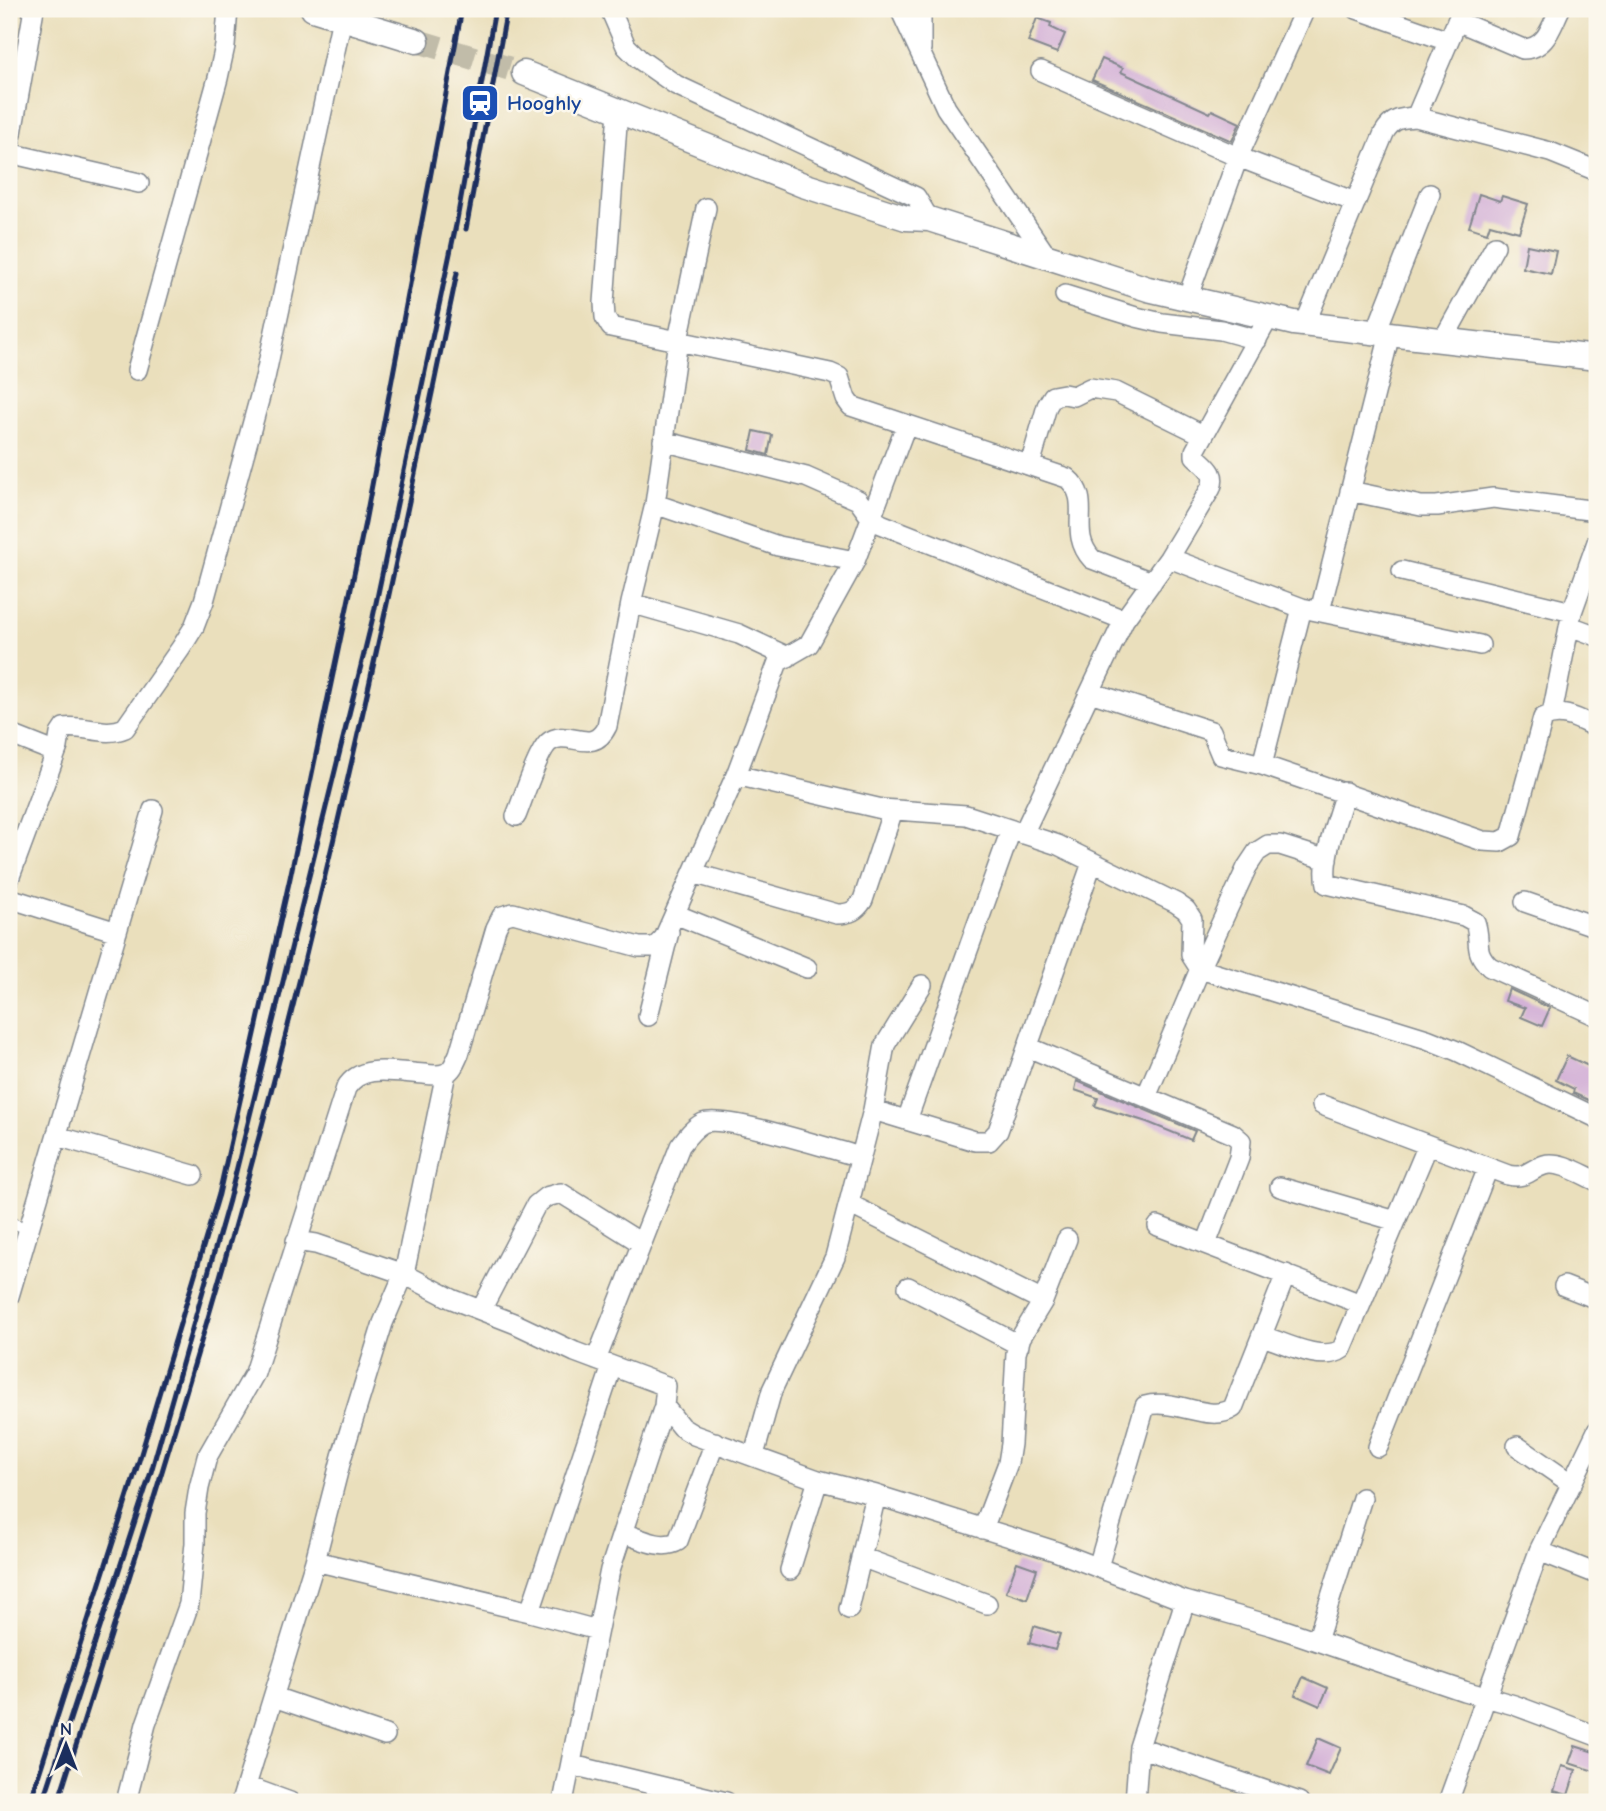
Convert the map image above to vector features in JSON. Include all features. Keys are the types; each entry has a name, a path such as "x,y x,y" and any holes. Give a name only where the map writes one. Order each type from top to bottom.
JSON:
{"street":[{"path":"34,9 9,152 139,183"},
{"path":"137,370 218,78 225,46 228,9"},
{"path":"313,9 416,41"},
{"path":"610,9 626,46 639,59 676,85 916,197 929,219"},
{"path":"900,9 946,108 1048,258"},
{"path":"921,9 921,54"},
{"path":"1187,299 1238,157 1305,9"},
{"path":"1357,9 1448,41"},
{"path":"1416,117 1459,15 1523,49 1534,49 1543,42 1560,9"},
{"path":"9,879 64,728 80,726 115,733 125,729 194,627 204,601 265,378 342,18"},
{"path":"1041,71 1238,157 1355,202"},
{"path":"524,73 803,185 906,218 929,219 1148,289 1304,324 1597,358"},
{"path":"618,111 604,303 605,317 611,327 830,373 839,377 851,406 1068,478 1077,486 1081,544 1092,559 1152,582"},
{"path":"1304,324 1390,124 1400,118 1416,117 1550,152 1597,171"},
{"path":"1262,765 1350,491 1383,333 1430,194"},
{"path":"516,816 542,752 549,742 561,738 594,741 603,736 607,726 631,603 655,503 677,340 706,208"},
{"path":"1443,340 1495,246"},
{"path":"1065,295 1136,317 1221,330 1257,340"},
{"path":"907,1120 1017,832 1124,620 1169,558 1214,479 1213,474 1195,456 1203,435 1269,317"},
{"path":"1030,466 1047,406 1053,396 1074,396 1090,388 1116,391 1203,435"},
{"path":"290,1802 244,1794 315,1561 342,1456 383,1323 404,1274 446,1073 459,1054 496,928 502,916 513,913 639,947 655,947 664,938 736,775 778,662 809,644 855,561 906,425"},
{"path":"663,441 806,477 858,500 871,517 881,524 1124,620"},
{"path":"1350,491 1421,506 1493,498 1597,511"},
{"path":"655,503 778,546 855,561"},
{"path":"1552,714 1571,619 1597,542"},
{"path":"1169,558 1311,609 1480,645"},
{"path":"1402,571 1571,619 1597,636"},
{"path":"631,603 738,634 789,657"},
{"path":"1090,692 1211,731 1222,755 1345,792 1483,841 1500,842 1511,836 1543,718 1552,714 1566,714 1597,728"},
{"path":"9,734 52,751 58,747"},
{"path":"736,775 893,810 966,815 1058,845 1186,910 1192,919 1191,955 1200,969 1427,1039 1597,1118"},
{"path":"1345,792 1327,860 1327,884 1464,916 1475,922 1479,933 1480,959 1490,967 1597,1016"},
{"path":"9,1296 153,810"},
{"path":"693,873 837,914 848,914 858,909 863,900 893,810"},
{"path":"1146,1097 1200,969 1247,867 1257,852 1268,845 1280,845 1327,860"},
{"path":"873,1110 975,1140 989,1140 998,1131 1092,863"},
{"path":"9,898 117,932"},
{"path":"1525,902 1597,927"},
{"path":"673,920 807,968"},
{"path":"648,1016 673,920"},
{"path":"754,1455 772,1390 835,1257 873,1110 885,1045 922,985"},
{"path":"1028,1047 1233,1134 1241,1141 1239,1158 1206,1244"},
{"path":"126,1802 146,1724 189,1604 195,1513 207,1457 255,1373 346,1087 351,1078 373,1071 446,1073"},
{"path":"1322,1105 1508,1175 1520,1177 1545,1165 1560,1166 1597,1181"},
{"path":"530,1612 641,1242 680,1146 703,1123 719,1121 861,1157"},
{"path":"57,1136 192,1175"},
{"path":"1263,1336 1320,1355 1334,1355 1342,1349 1428,1145"},
{"path":"1378,1447 1488,1168"},
{"path":"1280,1187 1396,1221"},
{"path":"481,1310 536,1205 546,1197 561,1193 641,1242"},
{"path":"849,1203 1043,1301"},
{"path":"1158,1226 1361,1304"},
{"path":"982,1529 1008,1463 1012,1444 1016,1353 1021,1337 1043,1301 1067,1239"},
{"path":"296,1241 316,1244 404,1274 452,1299 604,1363 666,1385 664,1406 610,1570 563,1802"},
{"path":"1098,1567 1145,1406 1168,1403 1211,1413 1226,1413 1233,1408 1286,1274"},
{"path":"1564,1286 1597,1299"},
{"path":"908,1287 1019,1345"},
{"path":"664,1406 681,1427 694,1435 818,1480 876,1495 1098,1567 1185,1601 1273,1626 1526,1709 1597,1736"},
{"path":"1448,1802 1539,1550 1596,1436"},
{"path":"622,1532 671,1546 678,1541 715,1442"},
{"path":"1517,1446 1572,1484"},
{"path":"790,1570 818,1480"},
{"path":"849,1609 876,1495"},
{"path":"1317,1641 1362,1497"},
{"path":"1539,1550 1597,1574"},
{"path":"862,1558 986,1604"},
{"path":"315,1561 597,1630"},
{"path":"1135,1802 1139,1746 1185,1601"},
{"path":"274,1697 386,1735"},
{"path":"1139,1746 1299,1802"},
{"path":"572,1765 726,1802"}],"lane":[{"path":"9,1222 29,1229"}],"building":[{"path":"1037,18 1051,23 1050,27 1065,34 1057,53 1028,42"},
{"path":"1102,59 1123,68 1121,72 1210,113 1212,110 1240,123 1232,141 1092,80"},
{"path":"1479,194 1500,201 1502,196 1528,204 1519,232 1490,224 1487,233 1469,227"},
{"path":"1527,245 1556,251 1551,274 1523,268"},
{"path":"754,431 772,435 768,455 750,450"},
{"path":"1509,989 1550,1008 1542,1026 1521,1017 1525,1008 1505,1001"},
{"path":"1567,1056 1597,1070 1597,1104 1573,1093 1574,1089 1556,1080"},
{"path":"1077,1081 1195,1131 1191,1140 1147,1122 1095,1106 1098,1098 1075,1090"},
{"path":"1017,1562 1037,1569 1027,1599 1006,1592"},
{"path":"1034,1626 1060,1634 1055,1650 1029,1643"},
{"path":"1303,1677 1328,1688 1320,1706 1295,1695"},
{"path":"1318,1738 1341,1748 1329,1775 1306,1766"},
{"path":"1575,1746 1597,1753 1597,1772 1569,1763"},
{"path":"1562,1766 1576,1770 1568,1795 1554,1791"}],"tunnel":[{"path":"417,41 524,73"}],"railway":[{"path":"30,1802 138,1464 219,1194 290,878 365,522 462,9"},
{"path":"43,1802 151,1472 229,1200 373,617 456,225 495,9"},
{"path":"466,229 507,9"},
{"path":"58,1802 196,1359 270,1094 356,743 457,273"}],"place":[{"name":"Hooghly","path":"480,103"}]}
